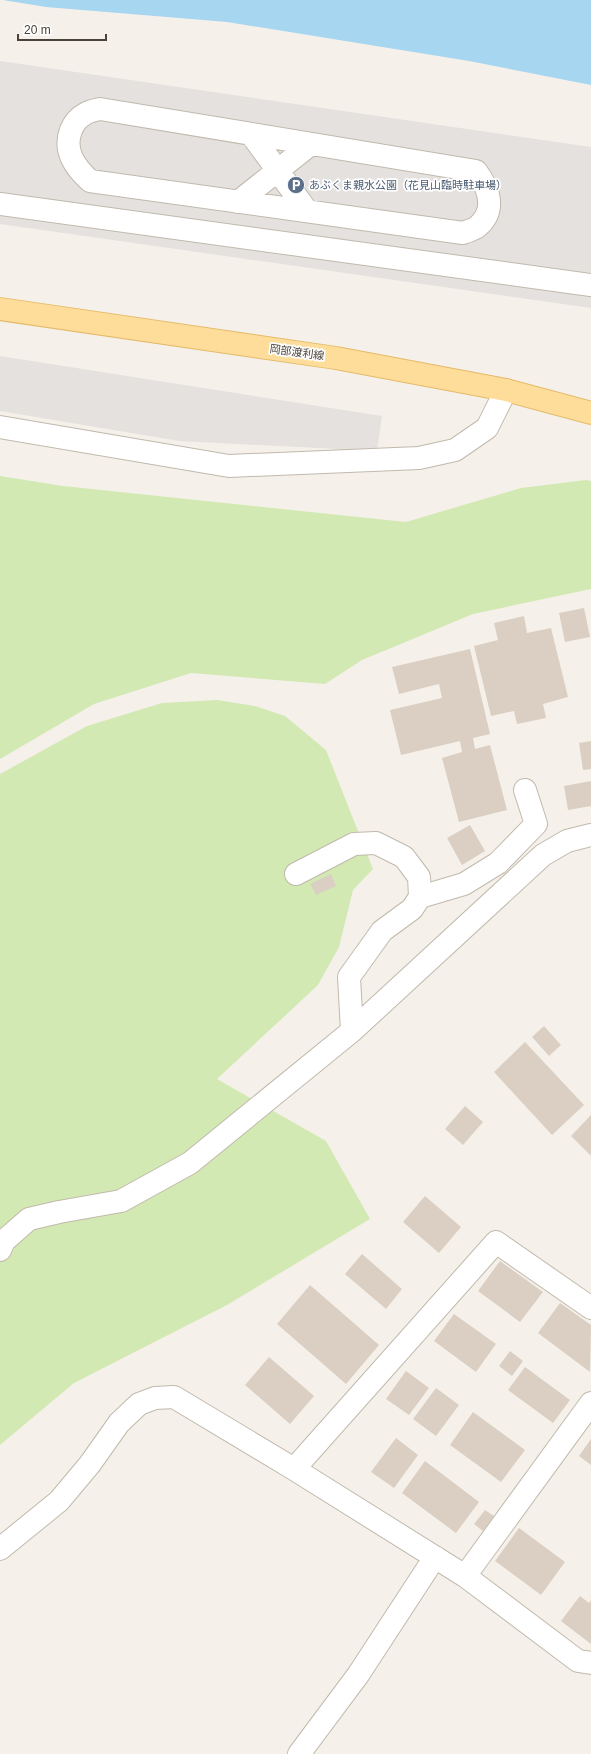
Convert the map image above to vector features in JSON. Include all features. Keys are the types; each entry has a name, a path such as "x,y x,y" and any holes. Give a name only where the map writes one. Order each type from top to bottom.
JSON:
{"main road":[{"name":"岡部渡利線","path":"0,309 336,358 506,390 591,413"}],"street":[{"path":"100,108 311,144 476,171 482,179 490,199 488,209 484,218 476,227 463,233 90,181 79,171 70,156 68,146 69,135 73,123 84,114 100,108"},
{"path":"251,134 307,211"},
{"path":"238,202 311,144"},
{"path":"0,204 591,285"},
{"path":"0,427 229,466 419,458 455,450 487,428 506,390"},
{"path":"420,897 464,884 498,863 526,835 536,824 525,790"},
{"path":"0,1250 4,1241 29,1219 121,1201 190,1163 352,1032 543,855 568,841 591,835"},
{"path":"296,874 354,844 376,843 404,858 418,877 420,897 412,909 382,931 349,977 352,1032"},
{"path":"294,1469 496,1242 591,1308"},
{"path":"0,1549 9,1544 59,1501 90,1464 119,1423 134,1408 139,1404 155,1398 174,1397 294,1469 465,1576 578,1661 591,1663"},
{"path":"465,1576 591,1403"},
{"path":"299,1754 358,1675 435,1557"}],"green space":[{"path":"0,476 63,486 406,522 521,488 586,480 591,481 591,589 473,614 362,660 325,684 191,673 94,704 0,759"},
{"path":"217,700 255,706 285,716 326,750 373,869 353,890 339,947 318,985 217,1079 326,1141 370,1219 227,1305 74,1383 0,1445 0,774 87,726 162,703"}],"shaded area":[{"name":"あぶくま親水公園（花見山臨時駐車場）","path":"0,61 591,147 591,308 0,224"},
{"path":"0,356 382,416 377,451 179,441 0,411"}],"water":[{"path":"3,0 591,0 591,85 469,61 227,22 46,7"}],"building":[{"path":"584,608 590,637 565,642 559,613"},
{"path":"524,616 527,633 551,628 568,697 543,704 546,718 517,724 514,711 491,716 474,646 498,640 494,623"},
{"path":"470,649 490,734 473,738 475,749 490,745 507,810 459,822 442,758 462,752 460,741 401,755 390,710 442,698 439,684 399,694 392,667"},
{"path":"591,741 591,769 583,770 579,743"},
{"path":"591,781 591,806 568,810 564,786"},
{"path":"470,825 485,851 462,865 447,838"},
{"path":"331,874 336,886 316,895 310,884"},
{"path":"544,1026 561,1045 549,1056 532,1037"},
{"path":"525,1042 584,1105 552,1135 494,1072"},
{"path":"465,1106 483,1122 463,1145 445,1129"},
{"path":"591,1115 591,1156 571,1136"},
{"path":"425,1196 461,1227 439,1253 403,1222"},
{"path":"362,1254 402,1289 386,1309 345,1274"},
{"path":"500,1261 543,1292 520,1322 478,1291"},
{"path":"310,1285 379,1345 346,1384 277,1324"},
{"path":"560,1303 591,1325 590,1372 538,1333"},
{"path":"454,1314 496,1344 476,1372 434,1341"},
{"path":"510,1351 523,1361 512,1376 499,1366"},
{"path":"269,1357 314,1396 290,1424 245,1385"},
{"path":"525,1367 570,1400 553,1423 508,1390"},
{"path":"406,1371 429,1388 409,1415 386,1399"},
{"path":"436,1388 459,1405 436,1436 413,1419"},
{"path":"473,1412 525,1450 501,1482 450,1445"},
{"path":"396,1438 418,1455 394,1488 371,1472"},
{"path":"591,1439 591,1465 579,1456"},
{"path":"425,1461 479,1502 456,1533 402,1493"},
{"path":"485,1510 494,1516 483,1531 474,1524"},
{"path":"519,1528 565,1562 541,1595 495,1561"},
{"path":"580,1596 589,1603 591,1600 591,1644 561,1621"}],"place":[{"name":"あぶくま親水公園（花見山臨時駐車場）","path":"296,185"}]}
